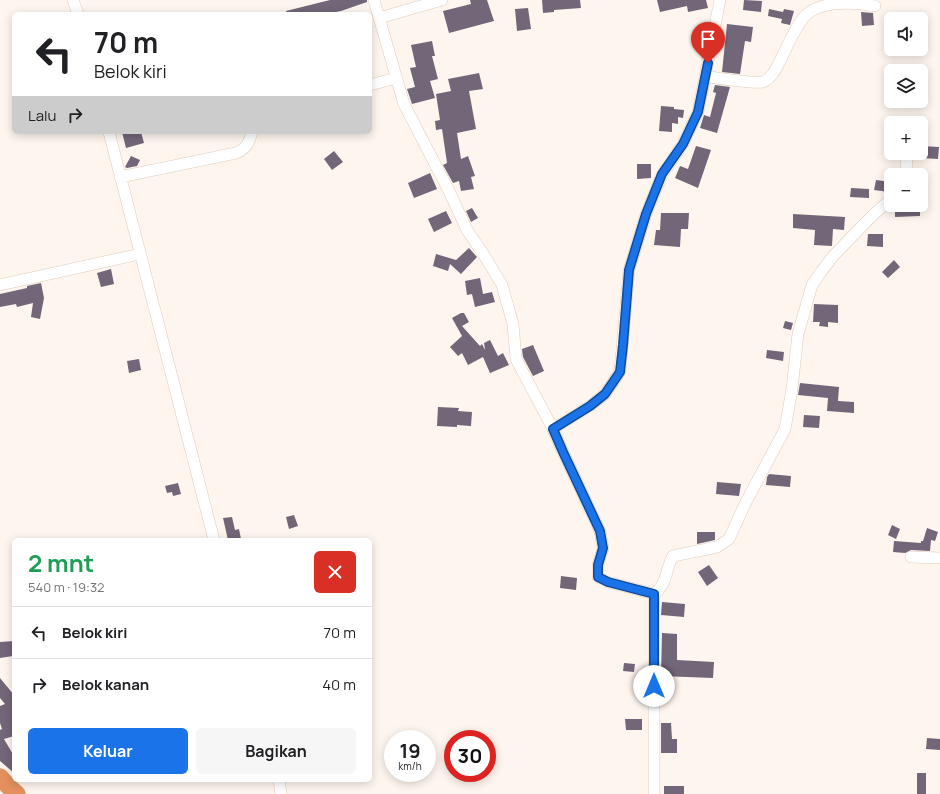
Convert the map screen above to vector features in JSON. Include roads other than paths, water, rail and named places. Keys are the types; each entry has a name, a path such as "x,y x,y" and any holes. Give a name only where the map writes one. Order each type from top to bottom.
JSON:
{"highway":[{"path":"0,777 17,794"}],"street":[{"path":"73,0 77,12"},
{"path":"374,0 404,104 449,191 467,230 502,286 513,324 516,358 553,429 600,531 603,548 598,565 598,577 608,582 654,594"},
{"path":"379,18 442,0"},
{"path":"553,429 590,406 605,394 620,372 629,270 646,214 662,174 683,144 698,112 720,0"},
{"path":"705,76 761,82 770,78 801,21 810,11 824,6 840,3 866,4 875,6"},
{"path":"372,85 396,78"},
{"path":"109,134 213,538"},
{"path":"120,177 236,153 243,150 248,144 251,134"},
{"path":"654,594 664,584 673,556 716,548 729,539 746,502 785,428 792,389 798,334 812,285 834,255 884,205"},
{"path":"0,285 140,254"},
{"path":"911,556 940,558"},
{"path":"654,594 654,794"},
{"path":"278,782 281,794"}]}
